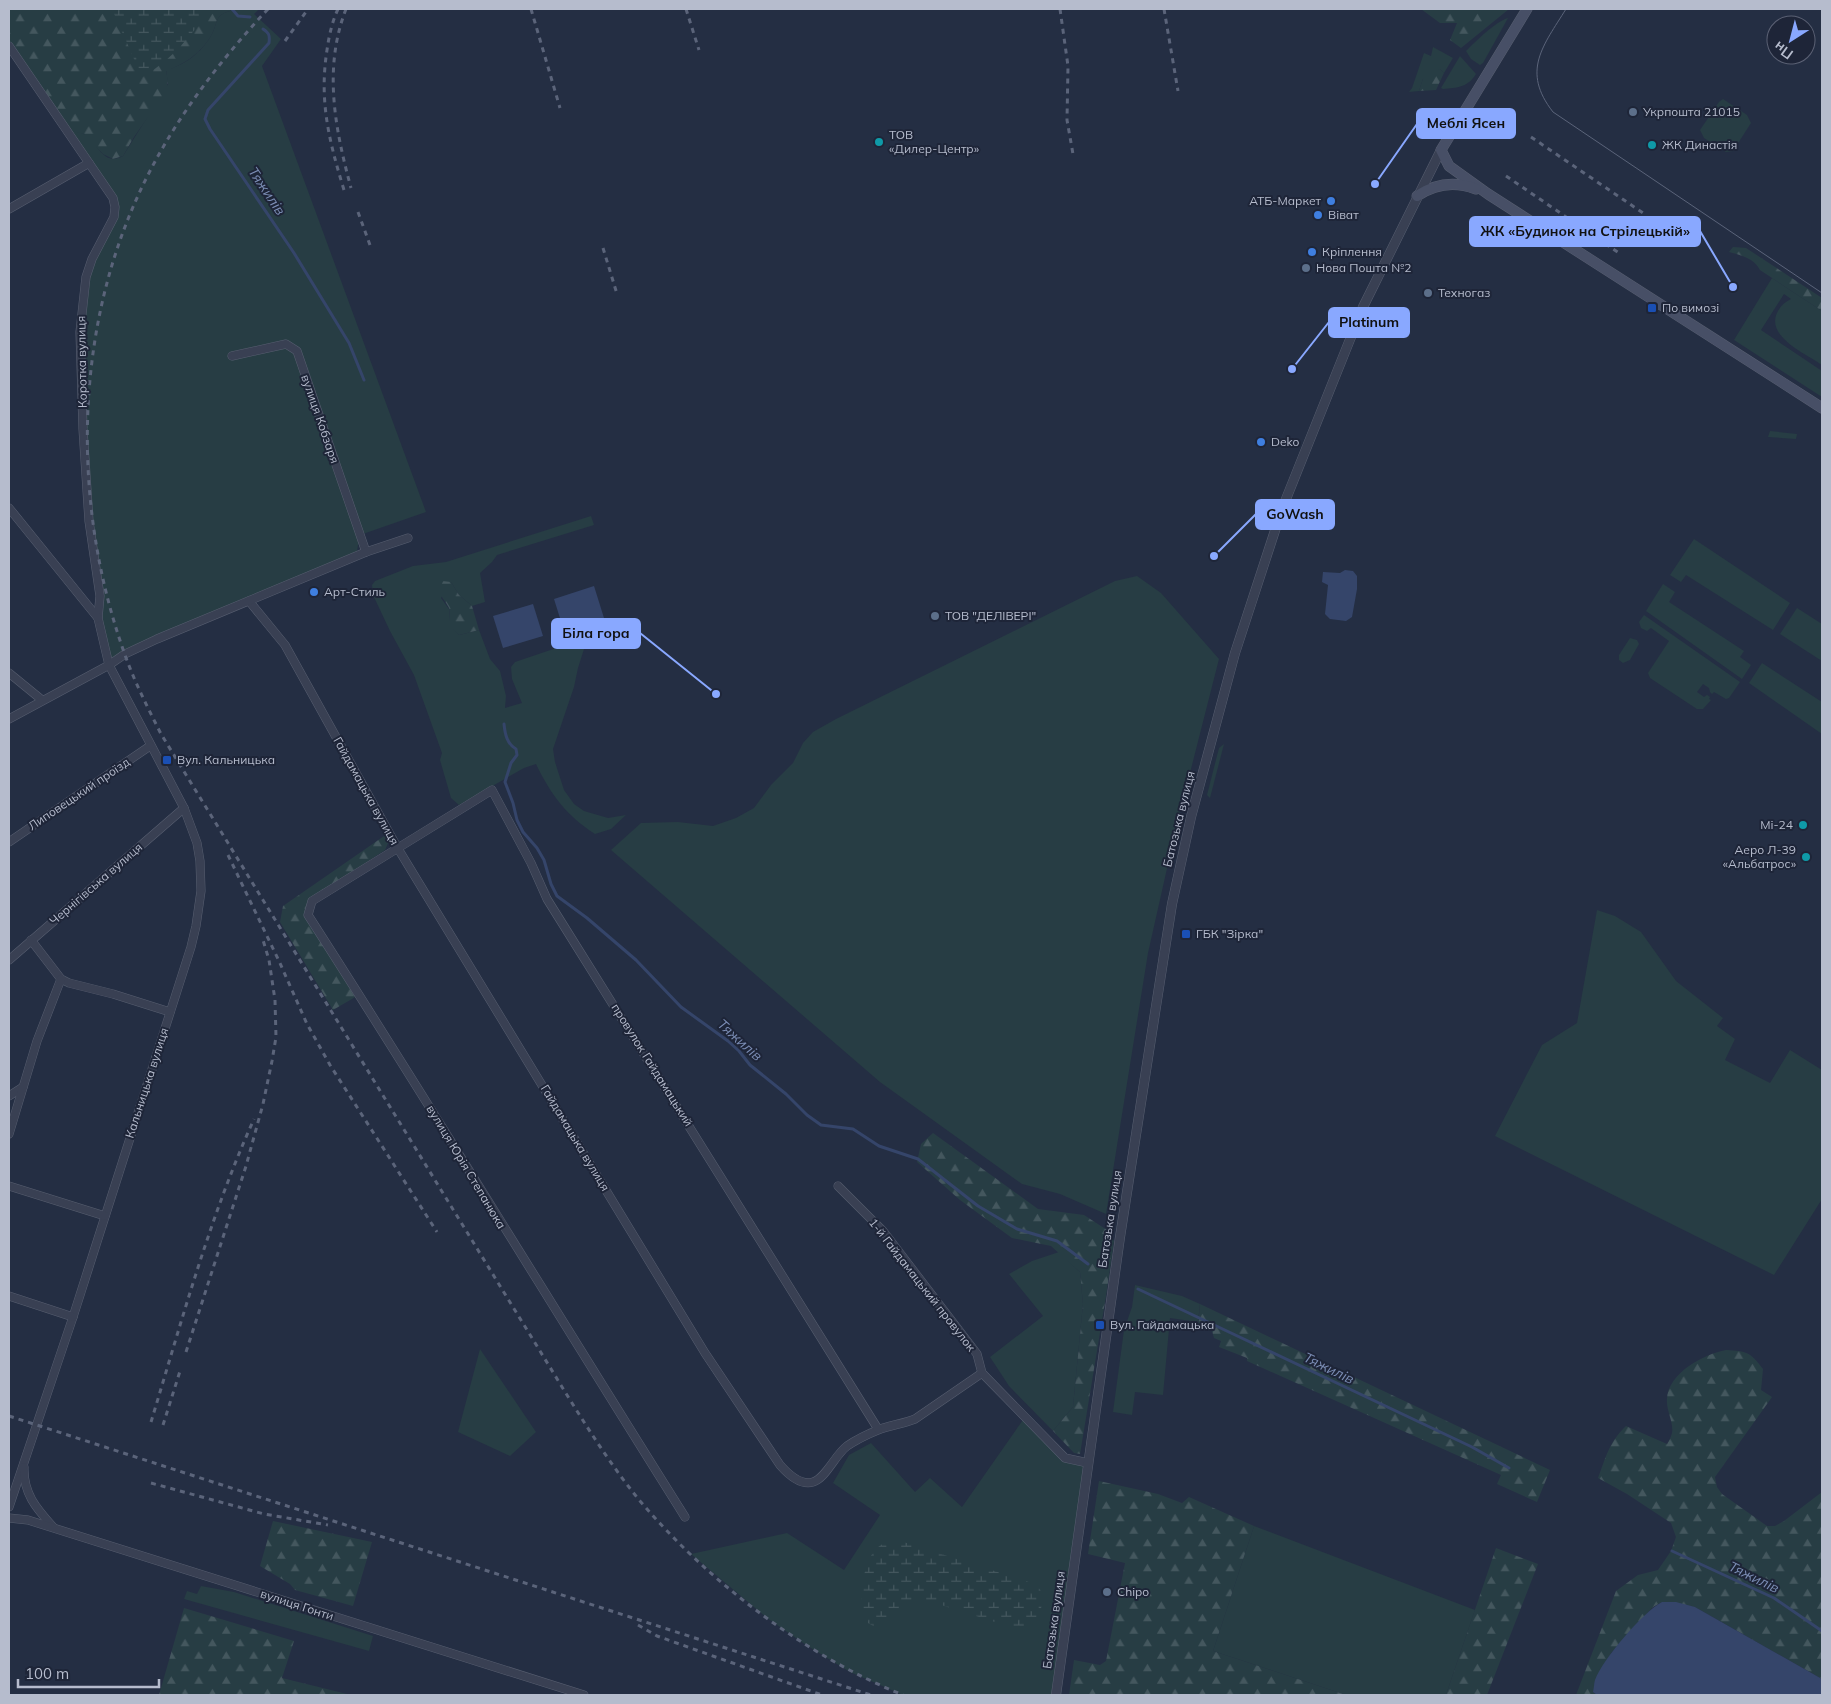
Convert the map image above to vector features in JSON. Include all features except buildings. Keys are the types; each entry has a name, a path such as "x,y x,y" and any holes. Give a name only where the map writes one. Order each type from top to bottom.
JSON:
{"main road":[{"name":"Батозька вулиця","path":"1441,150 1526,9"},
{"path":"1441,150 1449,166 1488,194 1822,408"},
{"path":"1417,196 1431,188 1451,184 1462,185 1488,194"}],"street":[{"path":"9,46 89,163 9,210"},
{"name":"Батозька вулиця","path":"1056,1695 1120,1238 1172,904 1190,817 1235,654 1282,509 1363,307 1441,150"},
{"name":"Коротка вулиця","path":"89,163 113,198 116,207 114,217 92,259 86,277 80,332 83,429 89,522 100,596 98,618 109,665"},
{"name":"вулиця Кобзаря","path":"232,356 286,344 298,351 366,552"},
{"path":"9,508 98,618"},
{"path":"9,719 109,665 125,654 157,639 366,552 408,538"},
{"name":"Гайдамацька вулиця","path":"249,602 285,644 397,847 705,1353 780,1465 796,1479 804,1482 813,1482 823,1474 840,1452 878,1429 904,1423 915,1418 982,1373"},
{"name":"Кальницька вулиця","path":"9,1507 194,937 200,897 201,879 197,843 184,808 109,665"},
{"path":"9,673 42,700"},
{"name":"Липовецький проїзд","path":"9,842 150,746"},
{"name":"провулок Гайдамацький","path":"397,847 492,790 531,863 547,899 878,1429"},
{"name":"Чернігівська вулиця","path":"9,960 184,808"},
{"name":"вулиця Юрія Степанюка","path":"397,847 312,901 308,914 685,1517"},
{"path":"31,940 61,979 69,983 114,994 170,1012"},
{"path":"9,1134 37,1041 61,979"},
{"path":"9,1096 23,1087"},
{"path":"9,1186 105,1216"},
{"name":"1-й Гайдамацький провулок","path":"838,1186 883,1231 977,1354 982,1373 1065,1458 1088,1463"},
{"path":"9,1296 72,1317"},
{"path":"25,1458 26,1488 30,1498 54,1528"},
{"name":"вулиця Гонти","path":"9,1518 28,1520 54,1528 584,1695"}],"green space":[{"path":"9,9 239,9 220,16 213,33 200,50 185,62 166,71 168,81 166,91 123,156 113,159 103,154 84,134 67,130 9,46"},
{"path":"112,9 211,9 170,57 151,71 142,74"},
{"path":"239,9 259,9 254,14 281,39 262,66 426,512 360,535 356,556 196,623 109,665 98,618 91,543 80,369 86,277 115,207 67,130 86,135 106,156 116,158 123,156 168,84 166,70 185,62 195,55 213,33 220,16"},
{"path":"1421,9 1509,9 1461,48 1450,40 1457,23 1440,23"},
{"path":"1508,18 1483,63 1480,65 1471,59 1466,51 1492,27"},
{"path":"1433,47 1453,58 1444,73 1440,69 1423,79 1419,91 1409,92 1424,53 1431,56"},
{"path":"1460,56 1476,74 1469,82 1462,86 1448,89 1441,88"},
{"path":"1440,69 1444,73 1436,90 1419,91 1423,79 1428,72"},
{"path":"1723,99 1747,115 1751,123 1733,151 1726,152 1704,138 1700,130"},
{"path":"1733,247 1746,248 1822,298 1822,311 1760,270 1751,260 1729,252"},
{"path":"1772,278 1822,311 1822,365 1789,344 1777,330 1775,322 1777,313 1783,304 1791,299 1784,294 1761,330 1822,371 1822,397 1734,340"},
{"path":"1770,431 1797,434 1796,439 1768,437"},
{"path":"591,516 594,525 497,555 480,573 485,602 472,606 459,595 451,582 441,598 449,609 450,626 459,635 479,630 490,659 500,671 506,696 505,708 522,703 512,679 511,667 515,662 583,639 585,646 574,687 553,749 564,790 574,804 584,811 608,818 626,815 611,829 595,834 560,804 536,764 524,768 459,805 451,798 440,760 442,753 414,675 373,595 372,585 375,581 413,566 446,562"},
{"path":"1694,539 1790,603 1773,630 1686,575 1681,582 1670,575"},
{"path":"1137,576 1161,593 1219,659 1177,824 1148,953 1106,1214 1060,1194 1022,1184 880,1082 611,850 641,823 678,822 713,826 736,818 754,808 771,785 793,763 803,743 813,732 1115,581"},
{"path":"442,581 451,582 459,595 472,606 479,630 459,635 449,626 449,608 439,589"},
{"path":"1663,584 1675,592 1669,602 1744,651 1740,657 1751,665 1742,679 1646,611"},
{"path":"1797,608 1822,624 1822,661 1780,634"},
{"path":"1644,615 1740,682 1729,698 1726,699 1714,692 1712,694 1709,688 1703,684 1697,692 1704,697 1707,695 1711,700 1703,709 1697,709 1650,678 1648,673 1669,641 1651,628 1647,631 1641,628 1639,622"},
{"path":"1630,638 1637,640 1639,644 1630,660 1623,663 1619,660 1619,655"},
{"path":"1762,663 1822,702 1822,734 1749,683"},
{"path":"1224,744 1210,798 1207,795 1219,748"},
{"path":"387,834 388,843 385,850 311,899 306,914 357,996 333,1010 280,922 283,906"},
{"path":"1597,910 1615,916 1641,932 1676,981 1723,1018 1717,1026 1735,1039 1725,1060 1770,1083 1790,1050 1822,1070 1822,1199 1774,1275 1495,1136 1542,1045 1577,1023"},
{"path":"933,1133 1038,1209 1084,1215 1107,1230 1114,1241 1080,1454 1074,1453 1053,1431 1073,1407 1083,1304 1080,1272 1051,1246 1012,1238 960,1200 917,1162 921,1144"},
{"path":"1059,1252 1080,1272 1083,1304 1073,1407 1053,1431 1009,1386 990,1357 1043,1316 1009,1274 1032,1261"},
{"path":"1135,1285 1182,1296 1200,1304 1198,1322 1170,1318 1163,1395 1135,1392 1132,1415 1113,1412 1124,1330 1132,1307"},
{"path":"1200,1304 1550,1470 1537,1502 1497,1484 1501,1475 1247,1361 1247,1358 1219,1347 1221,1341 1214,1338 1212,1331 1198,1329"},
{"path":"480,1349 536,1432 510,1456 458,1432"},
{"path":"1726,1350 1744,1352 1755,1359 1763,1369 1761,1390 1772,1397 1715,1477 1717,1487 1722,1494 1767,1526 1775,1526 1784,1521 1822,1492 1822,1679 1695,1607 1662,1602 1653,1607 1611,1653 1593,1692 1597,1695 1576,1695 1616,1591 1638,1575 1658,1570 1671,1551 1676,1537 1671,1523 1627,1494 1598,1478 1609,1450 1626,1426 1667,1444 1672,1429 1667,1399 1674,1381 1680,1373 1698,1360"},
{"path":"1025,1417 1065,1458 1088,1463 1055,1695 903,1695 850,1672 806,1645 767,1618 691,1554 787,1533 844,1570 880,1515 833,1483 849,1455 871,1443 915,1492 930,1478 962,1507"},
{"path":"1099,1481 1158,1494 1182,1503 1189,1497 1254,1526 1213,1651 1346,1695 1069,1695 1074,1660 1100,1665 1106,1661 1125,1563 1088,1554"},
{"path":"273,1521 372,1542 353,1606 295,1590 290,1584 260,1566"},
{"path":"1254,1526 1475,1610 1446,1695 1346,1695 1213,1651"},
{"path":"894,1539 1038,1585 1042,1596 1042,1606 1038,1615 1031,1625 1014,1628 922,1600 909,1601 883,1625 875,1627 868,1623 861,1614 863,1580 869,1559 875,1551 883,1544"},
{"path":"1496,1548 1538,1564 1487,1695 1446,1695"},
{"path":"201,1586 234,1592 373,1636 369,1651 184,1599 187,1591 197,1594"},
{"path":"184,1608 294,1641 282,1678 351,1695 159,1695"}],"water":[{"path":"1345,570 1353,571 1357,576 1357,589 1352,617 1346,621 1330,619 1325,614 1328,585 1322,582 1323,572 1340,573"},
{"path":"594,586 604,618 564,631 554,599"},
{"path":"533,604 543,636 503,648 493,616"},
{"path":"1662,1602 1676,1602 1695,1607 1822,1679 1822,1695 1597,1695 1593,1692 1595,1681 1606,1660 1645,1615"}],"waterway":[{"name":"Тяжилів","path":"232,9 238,16 250,17"},
{"name":"Тяжилів","path":"263,29 269,34 269,43 208,110 205,119 294,253 349,343 364,380"},
{"name":"Тяжилів","path":"504,724 507,738 516,749 517,755 511,763 505,782 517,820 523,832 537,848 544,860 551,884 557,896 587,918 636,960 681,1007 728,1041 750,1065 821,1125 853,1129 879,1146 918,1159 978,1206 1017,1229 1057,1241 1088,1264"},
{"name":"Тяжилів","path":"1138,1289 1472,1447 1509,1468"},
{"name":"Тяжилів","path":"1672,1551 1774,1598 1822,1631"}],"tram line":[{"path":"1566,9 1543,47 1537,71 1538,84 1543,97 1553,112 1822,293"}],"railway":[{"path":"268,9 228,54 192,102 160,153 133,207 113,261 99,316 91,373 87,430 89,488 96,545 108,601 125,655 161,734 567,1395 620,1476 667,1531 696,1560 760,1613 830,1659 866,1679 903,1695"},
{"path":"285,41 308,9"},
{"path":"338,9 332,24 329,40 324,86 330,138 344,190"},
{"path":"346,9 339,31 333,76 336,121 351,188"},
{"path":"531,9 560,108"},
{"path":"686,9 699,50"},
{"path":"1060,9 1068,66 1067,120 1073,154"},
{"path":"1164,9 1178,91"},
{"path":"1531,137 1646,215"},
{"path":"1506,176 1619,253"},
{"path":"358,212 370,245"},
{"path":"603,248 617,294"},
{"path":"228,855 307,1024 330,1065 437,1232"},
{"path":"186,1352 246,1166 263,1104 272,1061 276,1037 275,1000 269,960 263,940"},
{"path":"151,1422 210,1231 254,1119"},
{"path":"163,1425 181,1368"},
{"path":"9,1416 871,1695"},
{"path":"151,1483 264,1514 328,1525"},
{"path":"638,1625 657,1636 822,1695"}],"place":[{"name":"Укрпошта 21015","path":"1633,112"},
{"name":"ТОВ «Дилер-Центр»","path":"879,142"},
{"name":"ЖК Династія","path":"1652,145"},
{"name":"Меблі Ясен","path":"1375,184"},
{"name":"АТБ-Маркет","path":"1331,201"},
{"name":"Віват","path":"1318,215"},
{"name":"Кріплення","path":"1312,252"},
{"name":"Нова Пошта №2","path":"1306,268"},
{"name":"ЖК «Будинок на Стрілецькій»","path":"1733,287"},
{"name":"Техногаз","path":"1428,293"},
{"name":"По вимозі","path":"1652,308"},
{"name":"Platinum","path":"1292,369"},
{"name":"Deko","path":"1261,442"},
{"name":"GoWash","path":"1214,556"},
{"name":"Арт-Стиль","path":"314,592"},
{"name":"ТОВ \"ДЕЛІВЕРІ\"","path":"935,616"},
{"name":"Біла гора","path":"716,694"},
{"name":"Вул. Кальницька","path":"167,760"},
{"name":"Мі-24","path":"1803,825"},
{"name":"Аеро Л-39 «Альбатрос»","path":"1806,857"},
{"name":"ГБК \"Зірка\"","path":"1186,934"},
{"name":"Вул. Гайдамацька","path":"1100,1325"},
{"name":"Chipo","path":"1107,1592"}]}
